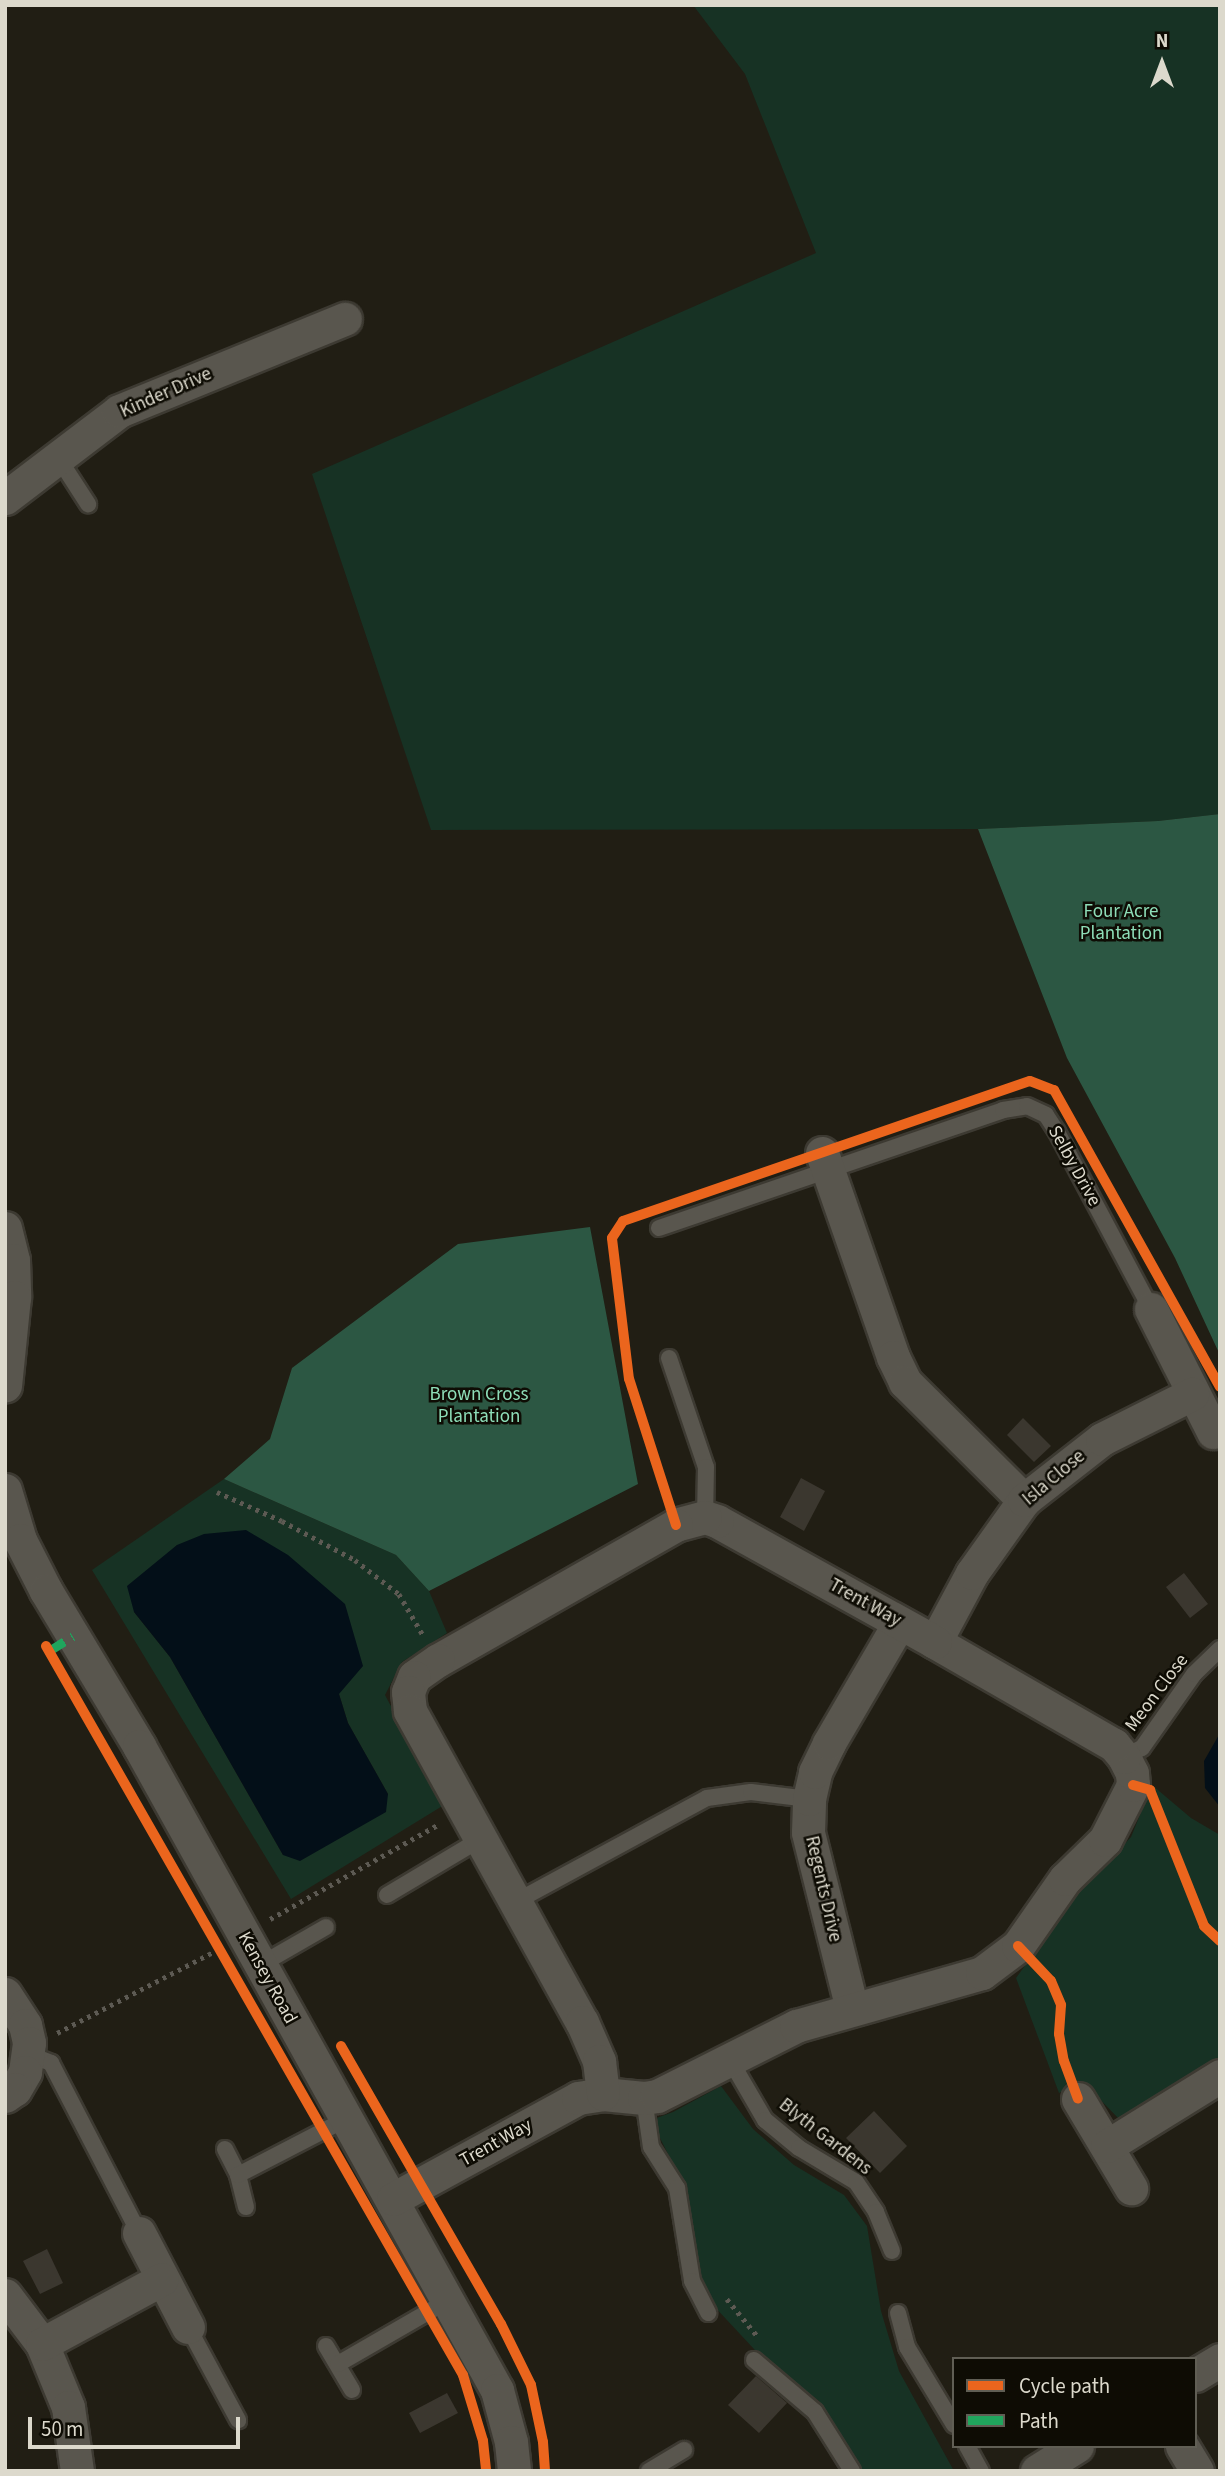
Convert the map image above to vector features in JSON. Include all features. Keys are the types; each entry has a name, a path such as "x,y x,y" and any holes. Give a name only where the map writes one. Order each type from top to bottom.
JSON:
{"street":[{"name":"Kinder Drive","path":"5,498 119,411 345,319"},
{"path":"825,1161 893,1357 905,1382 1024,1500"},
{"path":"5,1228 13,1260 14,1297 5,1387"},
{"path":"1151,1309 1216,1439"},
{"name":"Isla Close","path":"935,1642 972,1573 1024,1500 1102,1439 1192,1394"},
{"name":"Kensey Road","path":"6,1497 20,1540 46,1591 139,1746 497,2390 511,2441 514,2471"},
{"path":"603,2094 599,2062 582,2022 411,1711 408,1692 414,1677 438,1660 676,1525 705,1517"},
{"name":"Trent Way","path":"393,2200 578,2098 603,2094 644,2098 687,2083 771,2035 852,2009 928,1991 982,1973 1018,1946 1065,1879 1105,1840 1127,1801 1133,1786 1132,1773 1114,1745 718,1521 705,1517"},
{"name":"Regents Drive","path":"852,2009 808,1832 809,1799 815,1772 829,1743 900,1623"},
{"path":"5,1994 25,2025 28,2054 25,2072 15,2089 5,2096"},
{"path":"1107,2146 1220,2077"},
{"path":"1078,2099 1131,2188"},
{"path":"139,2233 188,2327"},
{"path":"42,2344 162,2279"},
{"path":"5,2295 42,2344 68,2407 77,2471"},
{"path":"1197,2374 1220,2360"},
{"path":"1037,2471 1074,2448"},
{"path":"1183,2448 1198,2471"}],"lane":[{"path":"59,459 88,504"},
{"name":"Selby Drive","path":"659,1228 825,1161 1003,1110 1027,1106 1046,1115 1057,1132 1151,1309"},
{"path":"668,1358 706,1467 705,1517"},
{"name":"Meon Close","path":"1124,1757 1142,1748 1194,1674 1220,1649"},
{"path":"517,1901 707,1798 751,1792 809,1799"},
{"path":"387,1895 481,1839"},
{"path":"260,1965 327,1927"},
{"path":"28,2054 51,2063 139,2233"},
{"name":"Blyth Gardens","path":"729,2058 765,2120 799,2148 856,2182 876,2212 892,2251"},
{"path":"644,2098 651,2147 677,2188 692,2281 708,2313"},
{"path":"238,2175 346,2119"},
{"path":"225,2149 238,2175 246,2207"},
{"path":"338,2364 449,2300"},
{"path":"898,2313 907,2347 952,2422"},
{"path":"188,2327 238,2420"},
{"path":"327,2346 352,2389"},
{"path":"754,2360 816,2412 852,2471"},
{"path":"968,2448 981,2471"},
{"path":"649,2471 684,2451"}],"path":[{"path":"217,1492 295,1528 355,1560 399,1594 438,1660"},
{"path":"212,1937 226,1960"},
{"path":"723,2293 760,2340"}],"green space":[{"path":"693,5 1220,5 1220,814 1158,821 978,829 431,830 312,474 816,253 745,74"},
{"name":"Four Acre Plantation","path":"1220,814 1220,1355 1175,1258 1067,1058 978,829 1158,821"},
{"name":"Brown Cross Plantation","path":"590,1227 638,1484 429,1591 396,1555 224,1479 270,1439 292,1368 458,1244"},
{"path":"224,1479 396,1555 429,1591 447,1633 402,1662 385,1695 444,1805 291,1899 92,1570","holes":["177,1545 339,1694 348,1723 388,1794 283,1855 170,1657 134,1612 157,1565"]},
{"path":"1152,1785 1191,1818 1220,1835 1220,2064 1121,2121 1082,2081 1059,2093 1016,1978 1071,1902 1131,1837"},
{"path":"721,2086 753,2129 794,2165 844,2195 867,2226 881,2311 899,2371 954,2471 862,2471 819,2401 767,2363 712,2304 696,2270 688,2194 651,2120 673,2112"}],"shaded area":[{"path":"246,1530 288,1555 345,1604 363,1666 339,1694 348,1723 388,1794 386,1812 300,1861 283,1855 170,1657 134,1612 127,1586 177,1545 204,1534"},
{"path":"1220,1733 1220,1807 1205,1788 1204,1761"}],"building":[{"path":"1023,1418 1051,1446 1034,1462 1007,1435"},
{"path":"801,1478 825,1491 804,1531 780,1517"},
{"path":"1184,1573 1208,1604 1190,1618 1166,1587"},
{"path":"874,2111 907,2146 880,2173 846,2138"},
{"path":"47,2249 63,2283 40,2294 23,2261"},
{"path":"756,2376 787,2403 759,2433 728,2405"},
{"path":"447,2393 458,2413 420,2433 409,2413"}],"marked path":[{"path":"49,1651 73,1636"}],"cycle path":[{"path":"676,1525 629,1379 612,1238 623,1221 1030,1081 1054,1090 1220,1387"},
{"path":"46,1646 463,2375 483,2441 486,2471"},
{"path":"1133,1785 1150,1790 1204,1926 1220,1941"},
{"path":"1018,1946 1051,1981 1061,2005 1059,2034 1064,2061 1078,2099"},
{"path":"341,2046 501,2324 531,2385 543,2442 545,2471"}]}
